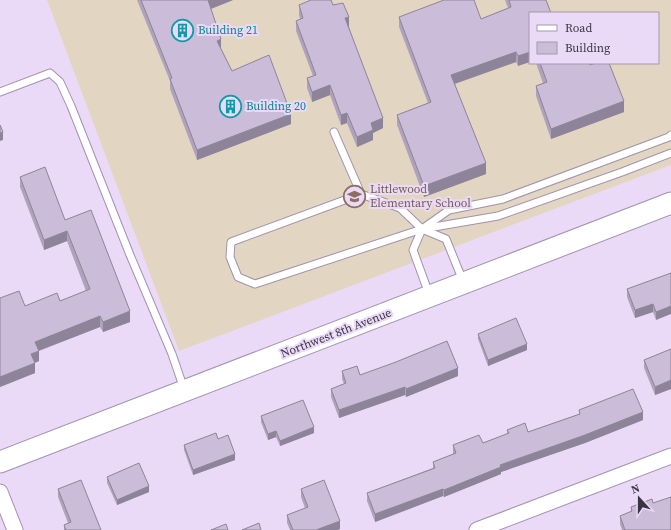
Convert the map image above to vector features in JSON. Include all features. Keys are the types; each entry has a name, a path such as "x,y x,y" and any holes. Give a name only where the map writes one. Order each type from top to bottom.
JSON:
{"street":[{"name":"Northwest 8th Avenue","path":"0,462 671,203"},
{"path":"477,530 671,456"},
{"path":"0,492 15,530"}],"lane":[{"path":"0,92 50,73 60,82 172,354 185,390"},
{"path":"334,132 361,194"},
{"path":"430,296 413,250 422,229 449,210 503,199 671,135"},
{"path":"463,283 446,239 422,229 400,208 361,194 231,242 230,257 238,277 255,284 422,229 498,216 671,153"}],"shaded area":[{"name":"Littlewood Elementary School","path":"47,0 671,0 671,165 179,351"}],"building":[{"path":"141,0 208,0 221,39 217,41 232,71 269,55 291,114 197,150 170,79 172,78"},
{"path":"311,0 331,0 333,5 343,3 349,17 345,18 383,118 371,123 373,130 357,137 347,113 341,115 330,85 312,92 307,78 316,75 296,21 303,18 299,5"},
{"path":"444,0 474,0 481,19 511,7 509,0 546,0 551,12 529,12 529,52 518,56 516,52 451,75 486,163 424,186 397,115 431,102 399,17"},
{"path":"540,64 609,64 624,101 551,129 536,86 547,82"},
{"path":"0,125 3,132 0,133"},
{"path":"45,167 65,220 91,210 130,311 103,322 100,316 35,342 39,351 31,354 35,363 0,377 0,298 19,291 25,306 57,293 60,301 90,289 67,231 44,240 20,177"},
{"path":"671,273 671,306 656,312 653,304 635,310 627,289"},
{"path":"516,318 527,344 488,360 478,334"},
{"path":"447,341 458,368 406,389 405,387 339,410 331,389 346,383 342,371 357,366 360,375"},
{"path":"671,349 671,380 655,387 644,360"},
{"path":"633,389 643,412 585,435 500,465 501,467 444,490 443,489 375,514 367,493 435,468 433,462 456,453 453,445 479,435 483,443 509,433 507,430 525,423 528,432 580,414 579,410"},
{"path":"303,400 314,427 280,441 276,431 268,434 261,416"},
{"path":"216,433 218,439 228,435 235,454 193,470 184,445"},
{"path":"139,463 149,486 117,500 107,477"},
{"path":"81,480 101,530 66,530 64,525 71,522 58,489"},
{"path":"324,480 340,521 316,530 293,530 287,515 308,507 301,489"},
{"path":"671,497 671,530 625,530 620,516 632,511 631,507 652,499 653,503"},
{"path":"259,523 261,530 242,530"},
{"path":"226,524 228,530 211,530"}],"place":[{"name":"Building 21","path":"182,30"},
{"name":"Building 20","path":"230,106"},
{"name":"Littlewood Elementary School","path":"355,196"}]}
